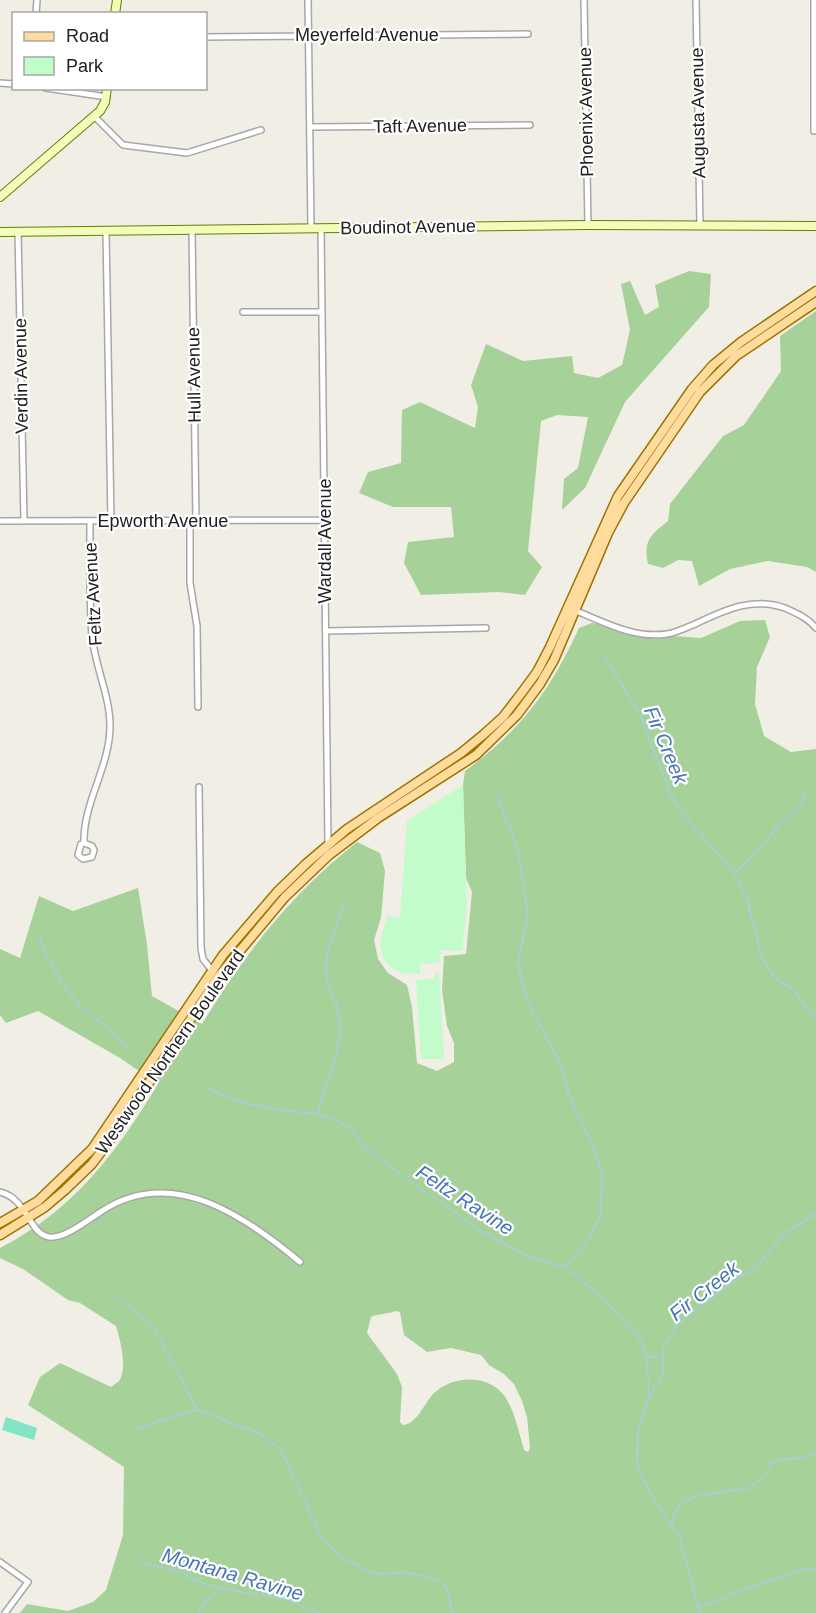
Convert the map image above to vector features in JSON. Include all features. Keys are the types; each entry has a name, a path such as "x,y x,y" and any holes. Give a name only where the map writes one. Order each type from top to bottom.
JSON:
{"main road":[{"name":"Westwood Northern Boulevard","path":"0,1223 24,1210 58,1184 92,1149 215,974 285,897 329,855 378,818 460,766 490,743 518,715 540,684 564,639 572,609 618,496 692,389 712,365 741,342 816,291"},
{"name":"Westwood Northern Boulevard","path":"0,1235 29,1219 65,1190 92,1164 106,1146 215,974 224,955 277,892 328,844 378,807 461,753 503,717 537,672 572,609 624,503 700,392 736,356 816,302"},
{"path":"780,315 785,323"}],"street":[{"path":"308,0 311,229"},
{"name":"Phoenix Avenue","path":"584,0 588,225"},
{"name":"Augusta Avenue","path":"696,0 700,225"},
{"path":"814,0 814,131"},
{"name":"Meyerfeld Avenue","path":"207,37 528,34"},
{"path":"0,197 95,117 103,107 107,93 70,90"},
{"path":"95,117 123,145 187,153 261,130"},
{"name":"Taft Avenue","path":"310,127 530,125"},
{"path":"0,223 4,232"},
{"name":"Boudinot Avenue","path":"4,232 588,225 816,226"},
{"name":"Wardall Avenue","path":"321,228 329,855"},
{"name":"Hull Avenue","path":"192,230 193,521 190,583 197,626 198,707"},
{"name":"Feltz Avenue","path":"106,231 111,521"},
{"name":"Verdin Avenue","path":"18,232 24,521"},
{"path":"243,312 322,312"},
{"name":"Epworth Avenue","path":"0,521 326,520"},
{"name":"Feltz Avenue","path":"84,843 88,812 107,752 110,727 108,704 92,636 90,521"},
{"path":"572,609 611,625 648,635 669,634 730,608 753,603 775,605 796,613 816,628"},
{"path":"326,631 486,628"},
{"path":"199,787 201,948 203,959 215,974"},
{"path":"0,1192 15,1198 42,1234 50,1237 59,1236 114,1203 136,1195 162,1193 189,1196 208,1201 234,1215 283,1247 300,1262"},
{"path":"0,1562 28,1582 5,1613"}],"green space":[{"path":"689,271 711,274 709,307 625,402 585,488 562,510 564,479 578,468 588,417 557,415 541,421 528,551 542,567 525,595 499,592 421,595 404,563 408,542 454,537 451,507 393,507 359,493 368,472 401,463 402,410 420,402 475,428 478,407 471,385 486,344 523,361 572,356 574,373 598,378 622,365 630,330 621,284 630,281 645,315 659,307 655,285"},
{"path":"816,311 816,572 807,567 768,561 730,569 699,586 692,561 678,560 663,568 648,564 647,544 652,535 668,521 670,504 723,436 744,425 781,371 780,336"},
{"path":"765,620 770,637 757,667 755,704 764,736 791,752 816,749 816,1613 20,1613 27,1604 68,1611 93,1602 106,1590 123,1535 124,1467 28,1405 40,1377 60,1363 111,1387 122,1376 123,1362 116,1326 80,1303 68,1300 23,1269 0,1258 0,1248 50,1216 91,1178 126,1133 158,1084 120,1058 38,1011 6,1023 0,1015 0,949 20,958 39,896 73,911 138,888 152,996 202,1024 236,972 271,925 311,882 357,842 380,853 385,871 381,918 374,940 378,959 388,973 407,985 412,1007 417,1063 437,1071 454,1062 454,1043 447,1026 442,990 444,956 466,954 472,892 466,878 463,785 465,771 485,756 532,708 557,671 579,628 592,623 611,625 633,633 701,638 740,621","holes":["395,1311 400,1312 404,1335 427,1352 451,1348 481,1355 489,1365 504,1374 514,1384 527,1417 530,1448 528,1452 524,1450 513,1413 502,1393 495,1387 478,1380 459,1381 441,1387 430,1397 413,1421 403,1425 400,1422 402,1387 397,1374 367,1333 371,1317"]},
{"path":"463,785 467,906 462,951 441,950 439,963 420,964 420,974 403,973 392,968 382,956 381,940 388,915 400,918 407,821"},
{"path":"436,973 439,973 444,1059 421,1059 416,980 434,979"},
{"path":"6,1417 37,1428 34,1440 2,1430"}],"waterway":[{"name":"Fir Creek","path":"605,658 640,714 670,793 680,810 734,873 747,899 762,958 775,978 794,990 816,1018"},
{"path":"735,873 770,837 778,824 800,805 805,793"},
{"path":"498,796 519,855 528,915 518,963 527,1001 561,1065 569,1096 592,1143 602,1174 601,1214 589,1239 565,1267"},
{"path":"317,1114 339,1041 338,1008 329,984 326,967 329,948 344,901"},
{"path":"39,935 45,953 64,986 80,1006 127,1047"},
{"name":"Feltz Ravine","path":"207,1088 243,1103 317,1114 332,1119 350,1128 365,1147 483,1232 527,1256 565,1267 607,1302 639,1338 647,1357 649,1397"},
{"name":"Fir Creek","path":"700,1613 679,1535 640,1475 637,1460 638,1433 644,1411 649,1397 660,1381 663,1372 663,1349 676,1326 694,1310 757,1266 784,1234 816,1213"},
{"path":"115,1297 136,1311 154,1328 197,1409"},
{"path":"648,1357 661,1357"},
{"path":"135,1429 196,1410"},
{"path":"197,1410 259,1433 281,1450 321,1536 339,1556 375,1574 406,1572 439,1580 446,1587 453,1613"},
{"path":"672,1522 681,1502 701,1495 749,1488 765,1476 770,1464 777,1460 795,1459 816,1453"},
{"name":"Montana Ravine","path":"139,1562 177,1571 204,1584 279,1597 319,1613"},
{"path":"697,1607 800,1570 816,1569"},
{"path":"199,1613 204,1602 222,1588"}]}
